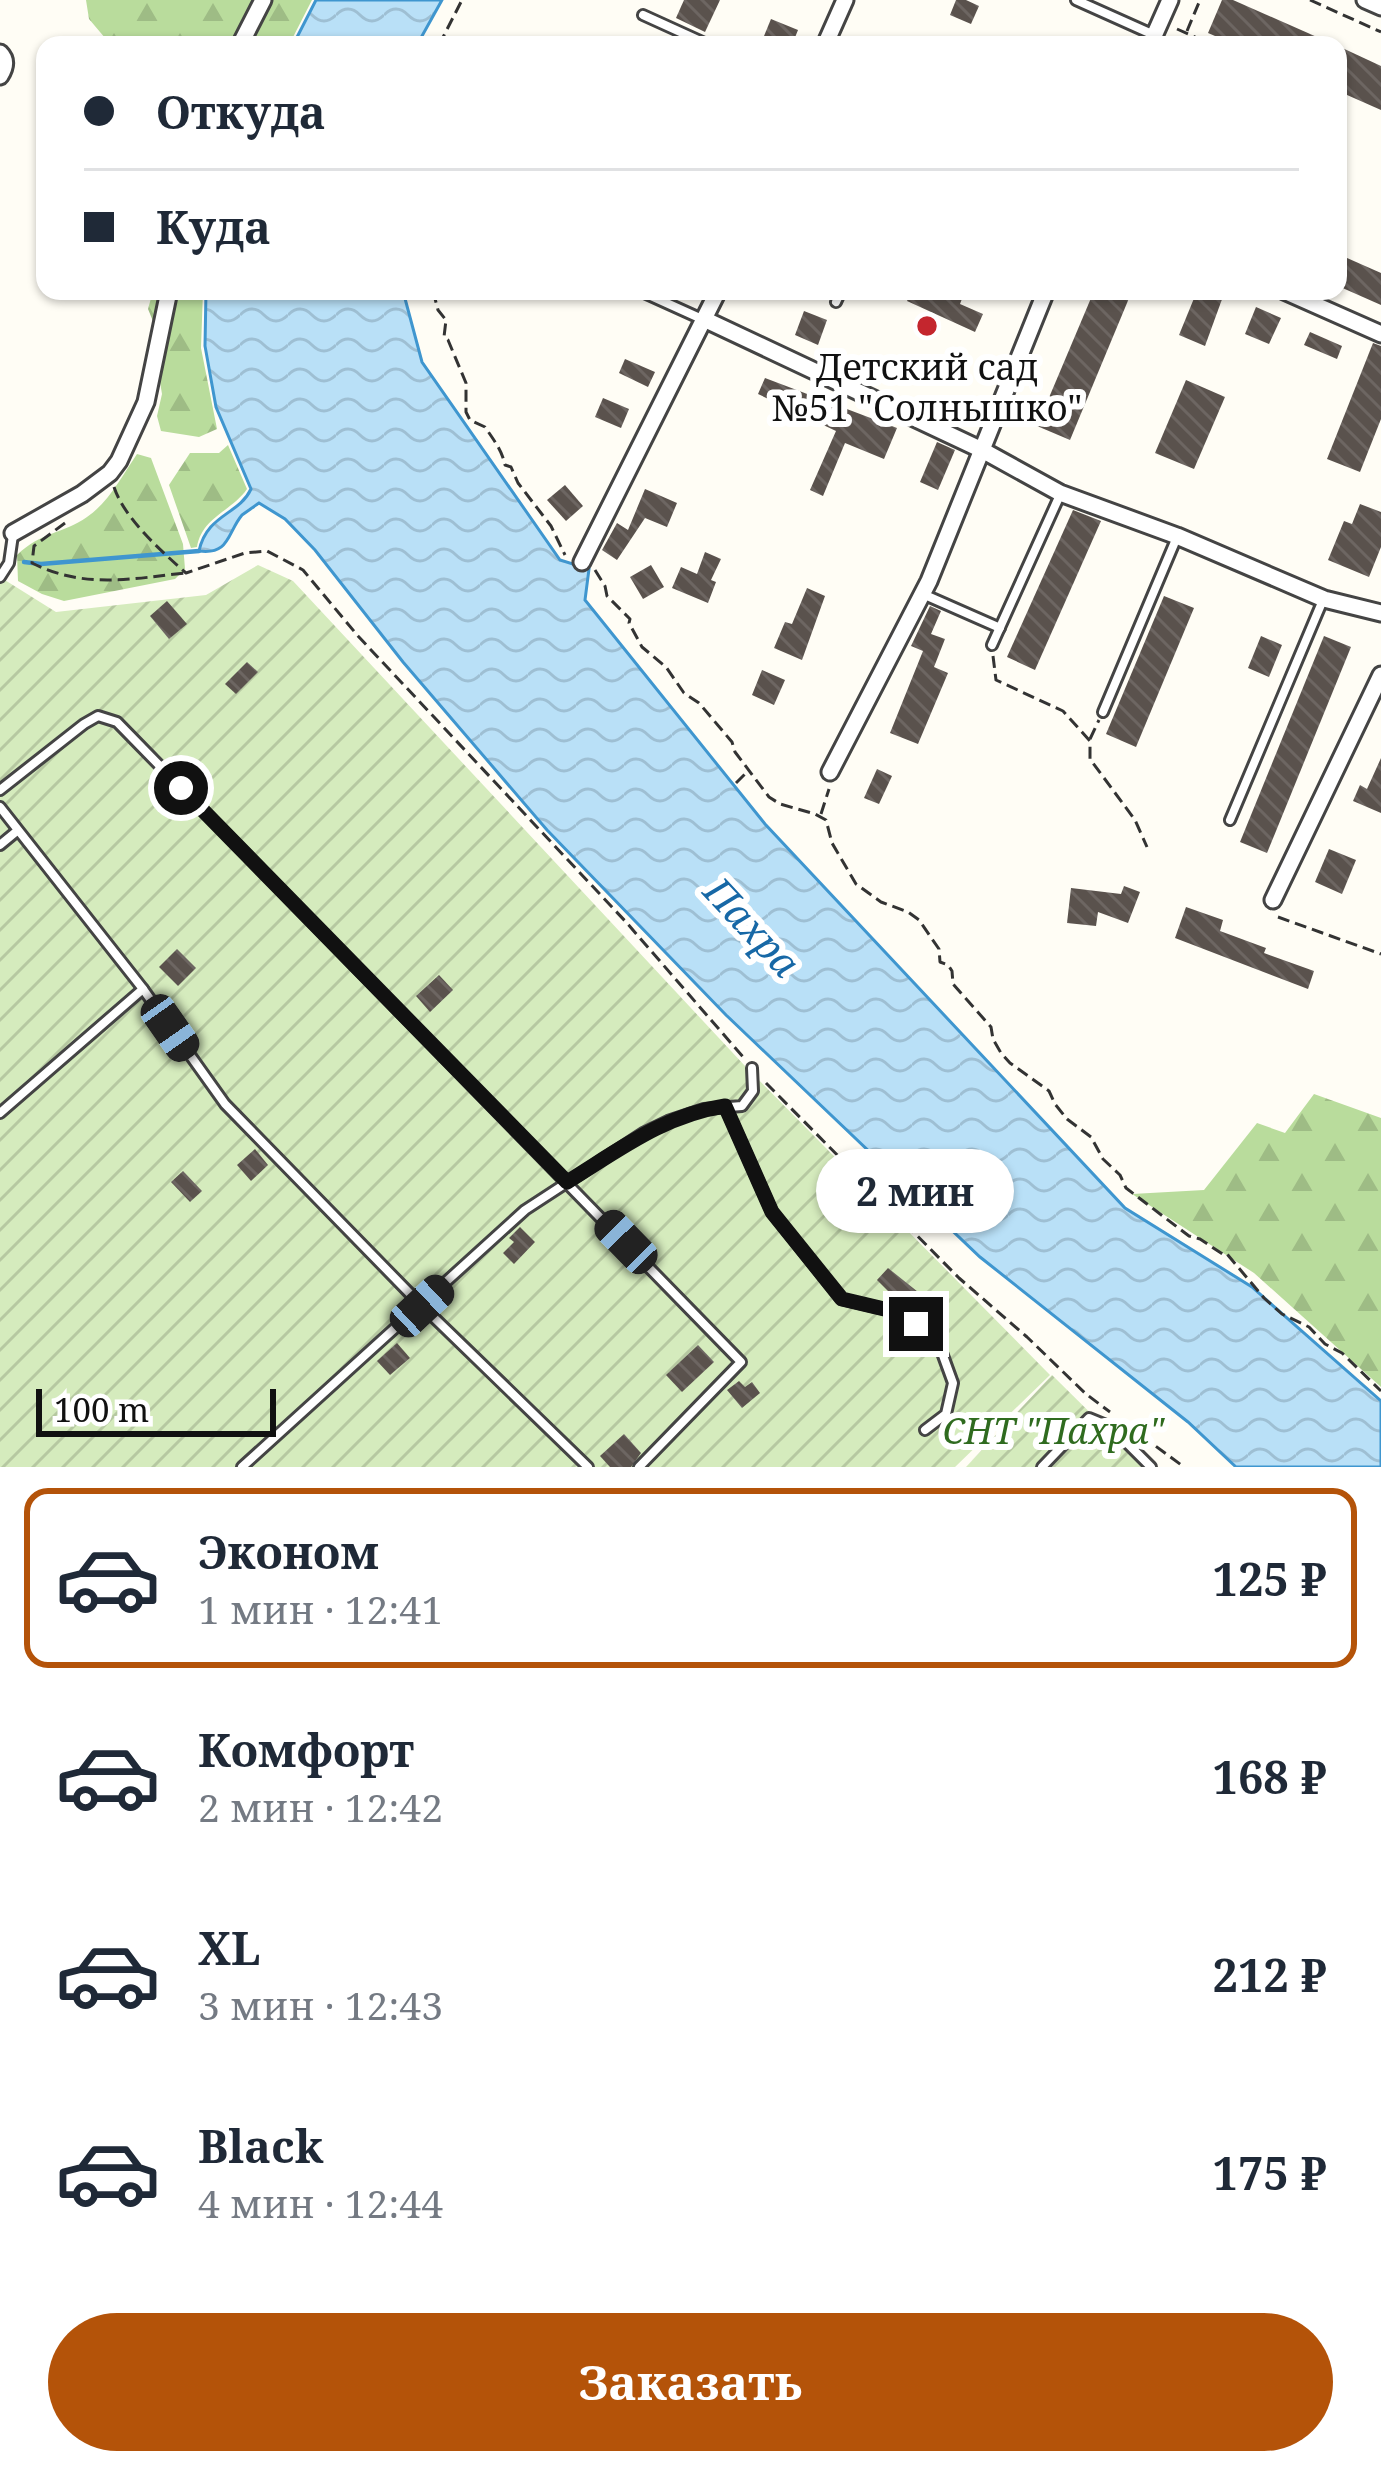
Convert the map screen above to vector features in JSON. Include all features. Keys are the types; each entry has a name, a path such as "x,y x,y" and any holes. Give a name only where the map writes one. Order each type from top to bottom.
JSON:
{"street":[{"path":"245,36 263,0"},
{"path":"829,36 845,0"},
{"path":"1155,34 1170,0"},
{"path":"1365,0 1381,7"},
{"path":"13,533 82,494 118,461 146,402 167,300"},
{"path":"582,562 714,300"},
{"path":"830,772 922,593 1042,300"},
{"path":"1304,300 1381,334"},
{"path":"706,320 982,450 1060,494 1178,536 1324,599 1381,613"},
{"path":"1273,900 1381,676"}],"lane":[{"path":"1076,0 1155,34"},
{"path":"643,15 689,36"},
{"path":"660,300 706,320"},
{"path":"992,645 1060,494"},
{"path":"0,577 9,563 13,533"},
{"path":"1103,712 1178,536"},
{"path":"922,593 1000,628"},
{"path":"1230,820 1324,599"},
{"path":"0,790 84,724 98,716 117,722 742,1362 638,1467"},
{"path":"0,807 225,1104 588,1467"},
{"path":"0,845 16,831"},
{"path":"0,1113 142,989"},
{"path":"242,1467 525,1210 643,1132 704,1109 742,1106 752,1091 752,1068"},
{"path":"725,1106 772,1212 842,1299 897,1312 941,1350 953,1383 946,1414 925,1430"},
{"path":"1042,1467 1089,1418 1111,1427 1151,1467"}],"path":[{"path":"444,36 463,0"},
{"path":"1186,33 1200,0"},
{"path":"1310,0 1381,32"},
{"path":"1155,34 1193,36"},
{"path":"434,300 446,320 443,337 466,383 466,412 470,420 485,427 503,452 506,465 560,541 560,555 599,574 607,596 630,619 642,647 699,703 772,800 826,820 832,843 856,884 880,902 920,920 939,949 940,962 952,971 953,984 991,1027 1001,1054 1049,1091 1067,1119 1120,1174 1126,1188 1189,1236 1227,1254 1264,1298 1342,1353 1381,1391"},
{"path":"110,473 117,496 158,548 186,573"},
{"path":"69,520 34,547 32,563 98,582 186,573 268,551 303,569 358,636 626,922 752,1068 959,1278 1086,1394 1184,1467"},
{"path":"992,645 996,680 1063,711 1090,741"},
{"path":"1103,712 1090,741 1090,759 1135,820 1147,847"},
{"path":"736,782 748,771"},
{"path":"820,816 829,793 830,772"},
{"path":"1278,917 1381,954"}],"green space":[{"path":"86,0 312,0 294,36 103,36 89,19"},
{"path":"150,300 203,300 201,348 217,429 199,437 161,431 157,331 148,309"},
{"path":"228,445 247,489 211,521 197,547 191,548 169,485 190,453 219,453"},
{"path":"137,454 151,458 183,544 185,569 175,579 64,601 18,581 17,555 95,511"},
{"path":"258,565 293,581 745,1066 1050,1375 955,1467 0,1467 0,577 56,612 206,595"},
{"path":"1314,1094 1381,1118 1381,1387 1254,1273 1132,1194 1204,1190 1257,1123 1285,1133"},
{"name":"СНТ \"Пахра\"","path":"1052,1375 1145,1467 966,1467"}],"water":[{"path":"316,0 442,0 422,36 298,36"},
{"name":"Пахра","path":"206,300 405,300 422,362 560,560 589,569 585,600 765,824 1125,1208 1252,1287 1381,1401 1381,1467 1236,1467 1188,1422 980,1257 726,1015 547,830 285,519 259,503 242,515 217,550 199,551 209,529 251,489 216,407 205,346"}],"building":[{"path":"684,0 720,0 705,32 676,18"},
{"path":"956,0 979,6 971,24 950,15"},
{"path":"1222,0 1233,0 1315,36 1215,36 1208,33"},
{"path":"771,19 798,30 796,36 764,36"},
{"path":"1347,50 1381,66 1381,110 1347,95"},
{"path":"1347,258 1381,273 1381,305 1347,290"},
{"path":"962,300 960,304 983,314 975,332 907,301"},
{"path":"1090,300 1128,300 1070,440 1037,426"},
{"path":"1193,300 1222,300 1205,346 1179,335"},
{"path":"1256,307 1281,318 1269,344 1245,334"},
{"path":"804,311 827,320 818,345 795,335"},
{"path":"1310,332 1342,346 1337,359 1304,345"},
{"path":"1373,343 1381,346 1381,419 1360,472 1327,459"},
{"path":"625,359 655,372 648,387 619,373"},
{"path":"765,378 897,428 884,459 845,443 823,496 810,490 836,431 758,394"},
{"path":"1186,380 1225,397 1194,469 1155,453"},
{"path":"603,398 629,409 621,428 595,417"},
{"path":"937,442 955,450 938,490 920,482"},
{"path":"565,485 583,506 566,521 547,500"},
{"path":"645,489 677,503 667,527 645,518 617,560 602,550 617,523 628,530"},
{"path":"1360,504 1381,512 1381,547 1369,577 1328,560 1344,521 1352,524"},
{"path":"1073,510 1101,521 1035,670 1007,657"},
{"path":"705,552 721,559 711,580 716,582 708,603 672,588 681,567 697,574"},
{"path":"651,565 664,587 643,599 630,577"},
{"path":"807,588 825,596 802,660 774,648 785,622 792,624"},
{"path":"1164,596 1194,608 1136,747 1106,734"},
{"path":"167,601 187,624 169,639 150,616"},
{"path":"930,606 941,611 931,634 945,639 934,667 948,673 918,744 890,733 923,651 911,646"},
{"path":"1261,636 1282,645 1269,677 1248,668"},
{"path":"1324,636 1351,647 1267,853 1240,842"},
{"path":"247,662 258,672 236,694 225,684"},
{"path":"762,670 785,680 774,705 752,695"},
{"path":"1381,758 1381,813 1353,801 1360,785 1367,789"},
{"path":"877,769 892,776 879,804 864,798"},
{"path":"1329,849 1356,860 1342,894 1315,882"},
{"path":"1124,886 1140,892 1128,923 1098,912 1096,926 1067,923 1071,888 1121,894"},
{"path":"1186,907 1223,920 1220,931 1266,948 1264,953 1314,971 1308,989 1175,938"},
{"path":"177,949 196,968 178,986 159,967"},
{"path":"439,975 453,990 430,1012 416,996"},
{"path":"255,1149 268,1165 251,1181 237,1165"},
{"path":"183,1171 202,1191 190,1202 171,1182"},
{"path":"520,1227 535,1242 514,1264 503,1253"},
{"path":"888,1268 918,1292 905,1308 877,1280"},
{"path":"397,1343 410,1358 390,1375 377,1361"},
{"path":"698,1345 714,1362 682,1392 666,1375"},
{"path":"739,1381 745,1387 752,1382 760,1393 742,1408 727,1390"},
{"path":"624,1434 641,1453 631,1467 610,1467 600,1456"}],"waterway":[{"path":"24,562 199,551"}],"place":[{"name":"Детский сад №51 \"Солнышко\"","path":"927,326"}],"route":[{"path":"181,788 567,1182 643,1132 668,1120 725,1106 772,1212 842,1299 897,1312 916,1324"}]}
